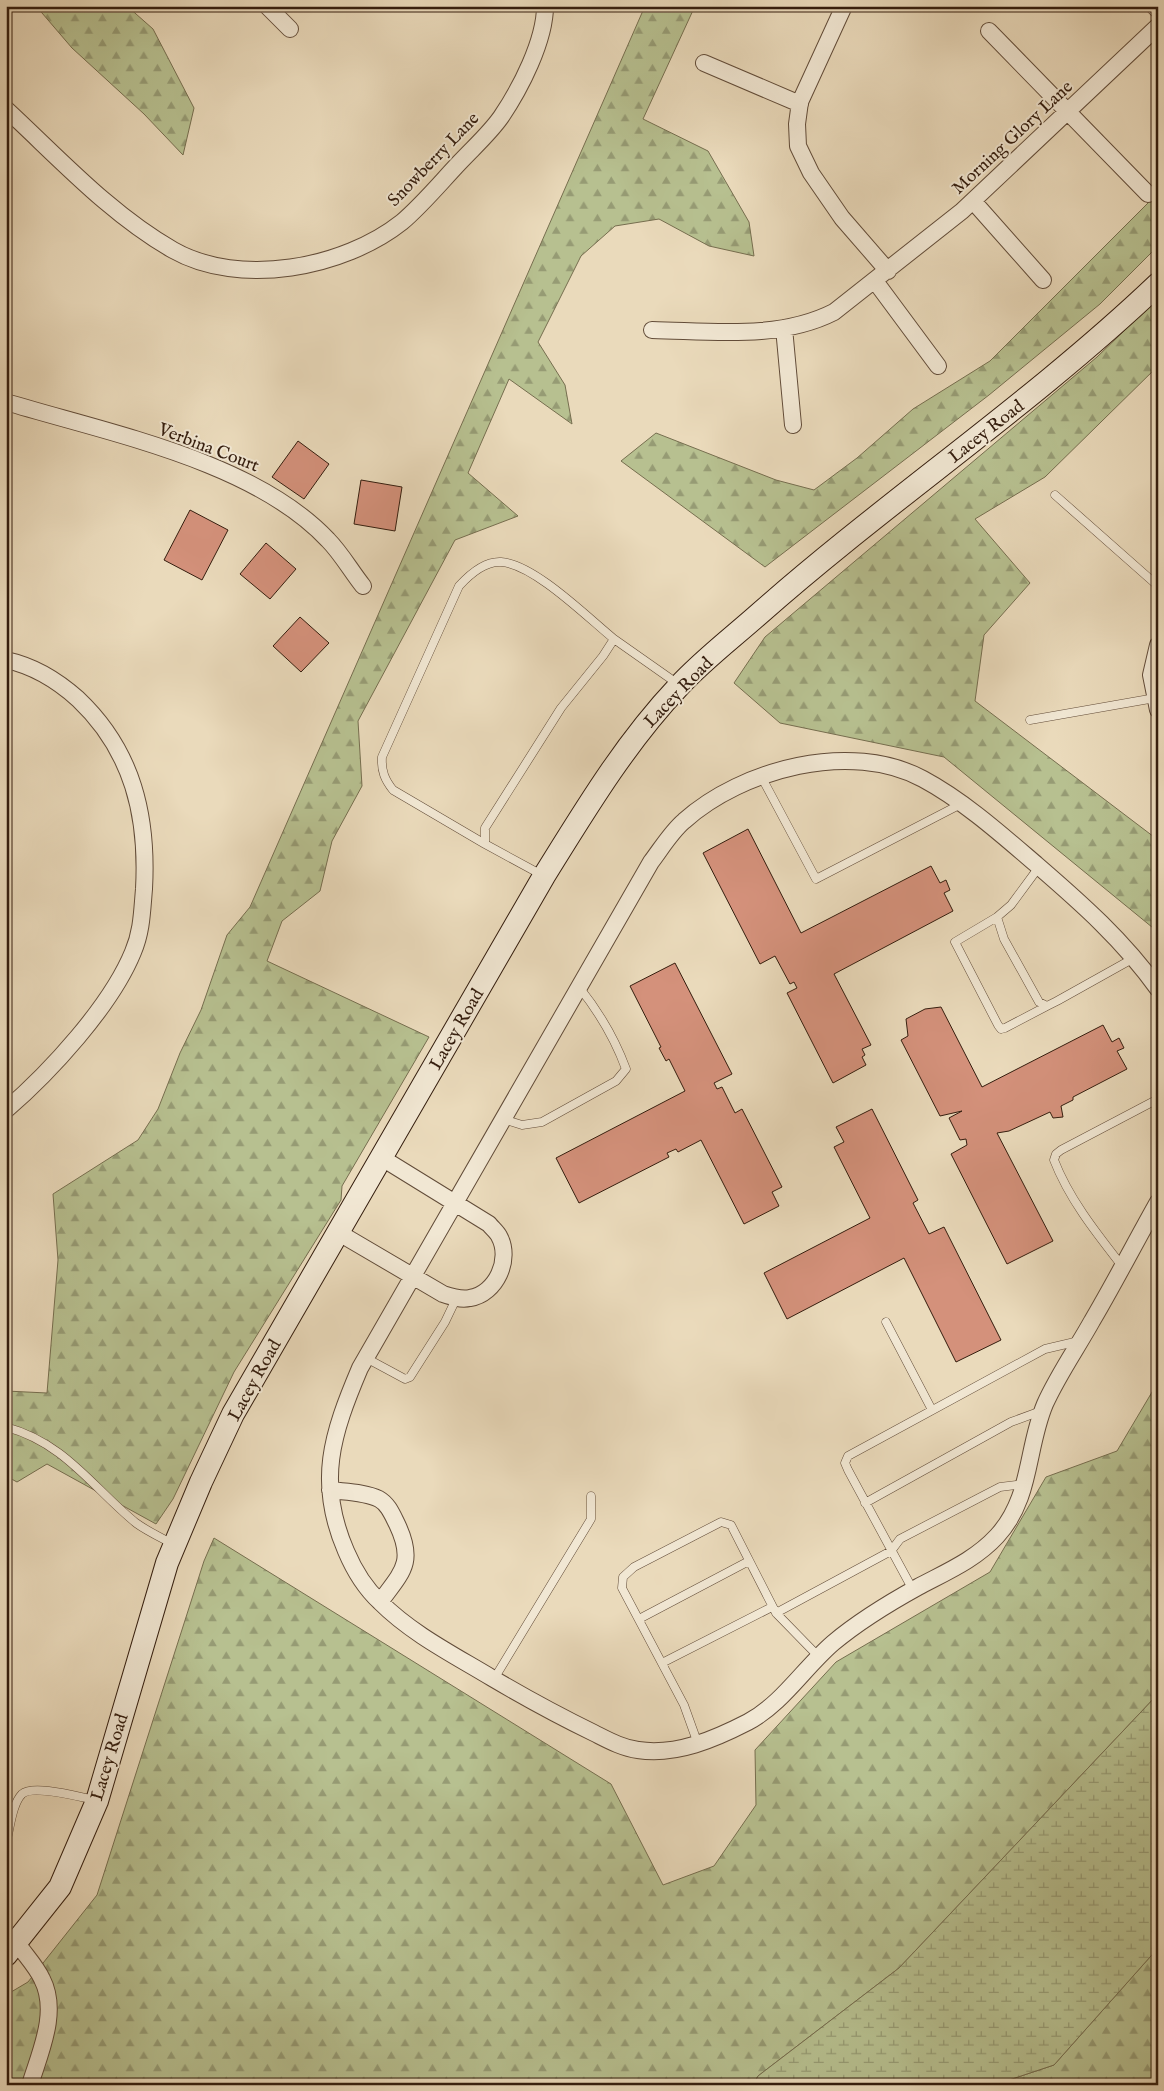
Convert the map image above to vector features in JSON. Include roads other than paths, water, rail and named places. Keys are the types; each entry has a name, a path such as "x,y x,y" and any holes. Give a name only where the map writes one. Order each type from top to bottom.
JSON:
{"main road":[{"name":"Lacey Road","path":"12,1950 60,1887 97,1800 167,1563 233,1414 544,876 596,792 639,732 679,686 806,573 1072,363 1158,284"}],"street":[{"path":"267,6 290,29"},
{"name":"Snowberry Lane","path":"6,109 97,194 142,230 175,251 207,263 238,269 275,270 304,266 328,260 357,248 401,223 421,204 500,118 522,82 533,55 545,16 545,6"},
{"path":"844,6 800,104 797,124 798,146 811,173 882,276 938,366"},
{"path":"1154,6 1158,10"},
{"name":"Morning Glory Lane","path":"652,330 756,331 784,328 819,320 834,312 882,276 973,201 1158,26"},
{"path":"989,31 1148,194"},
{"path":"704,63 800,104"},
{"path":"973,201 1043,280"},
{"path":"784,328 793,425"},
{"name":"Verbina Court","path":"6,402 170,451 227,473 263,490 300,515 329,540 362,586"},
{"path":"1156,704 1152,675 1158,645"},
{"path":"6,660 61,683 94,714 120,751 131,778 140,811 146,853 141,927 123,974 52,1068 6,1110"},
{"path":"1158,989 1134,958 1094,914 961,804 922,778 884,764 856,761 821,761 795,766 734,788 709,801 682,822 651,862 366,1358 339,1417 331,1451 330,1490 333,1512 345,1551 360,1578 380,1602 414,1631 551,1713 616,1744 639,1751 682,1749 698,1744 750,1721 764,1711 833,1643 912,1590 980,1553 1011,1519 1026,1484 1043,1411 1158,1202"},
{"path":"339,1233 443,1294 456,1298 470,1298 483,1294 496,1279 503,1267 505,1254 500,1236 489,1224 382,1158"},
{"path":"330,1490 368,1495 380,1500 390,1509 406,1542 406,1562 401,1574 380,1602"},
{"path":"12,1950 42,1979 50,2004 46,2030 30,2085"}],"lane":[{"path":"1055,495 1158,586"},
{"path":"544,876 393,790 386,782 381,768 382,757 459,586 469,575 489,564 499,562 513,564 536,575 614,639 679,686"},
{"path":"485,844 484,828 536,745 614,639"},
{"path":"1030,720 1156,704"},
{"path":"762,778 816,879 961,804"},
{"path":"1038,867 1011,905 997,917 956,939 955,942 1001,1029 1134,958"},
{"path":"997,917 1004,939 1039,1002 1047,1006"},
{"path":"503,1119 522,1125 542,1122 616,1081 626,1069 620,1052 594,1006 579,987"},
{"path":"1122,1266 1103,1242 1062,1180 1054,1160 1061,1150 1158,1099"},
{"path":"366,1358 405,1379 410,1376 445,1322 456,1298"},
{"path":"886,1322 932,1410"},
{"path":"912,1590 848,1470 845,1462 848,1456 1045,1350 1080,1341"},
{"path":"865,1503 1011,1422 1043,1411"},
{"path":"6,1427 44,1442 68,1459 137,1523 174,1545"},
{"path":"662,1663 774,1610 891,1551 900,1540 1000,1487 1026,1484"},
{"path":"494,1679 591,1519 591,1496"},
{"path":"698,1744 684,1704 622,1588 623,1577 634,1568 721,1522 731,1525 774,1610 819,1657"},
{"path":"639,1619 749,1561"},
{"path":"6,1842 16,1806 22,1794 33,1789 97,1800"}]}
